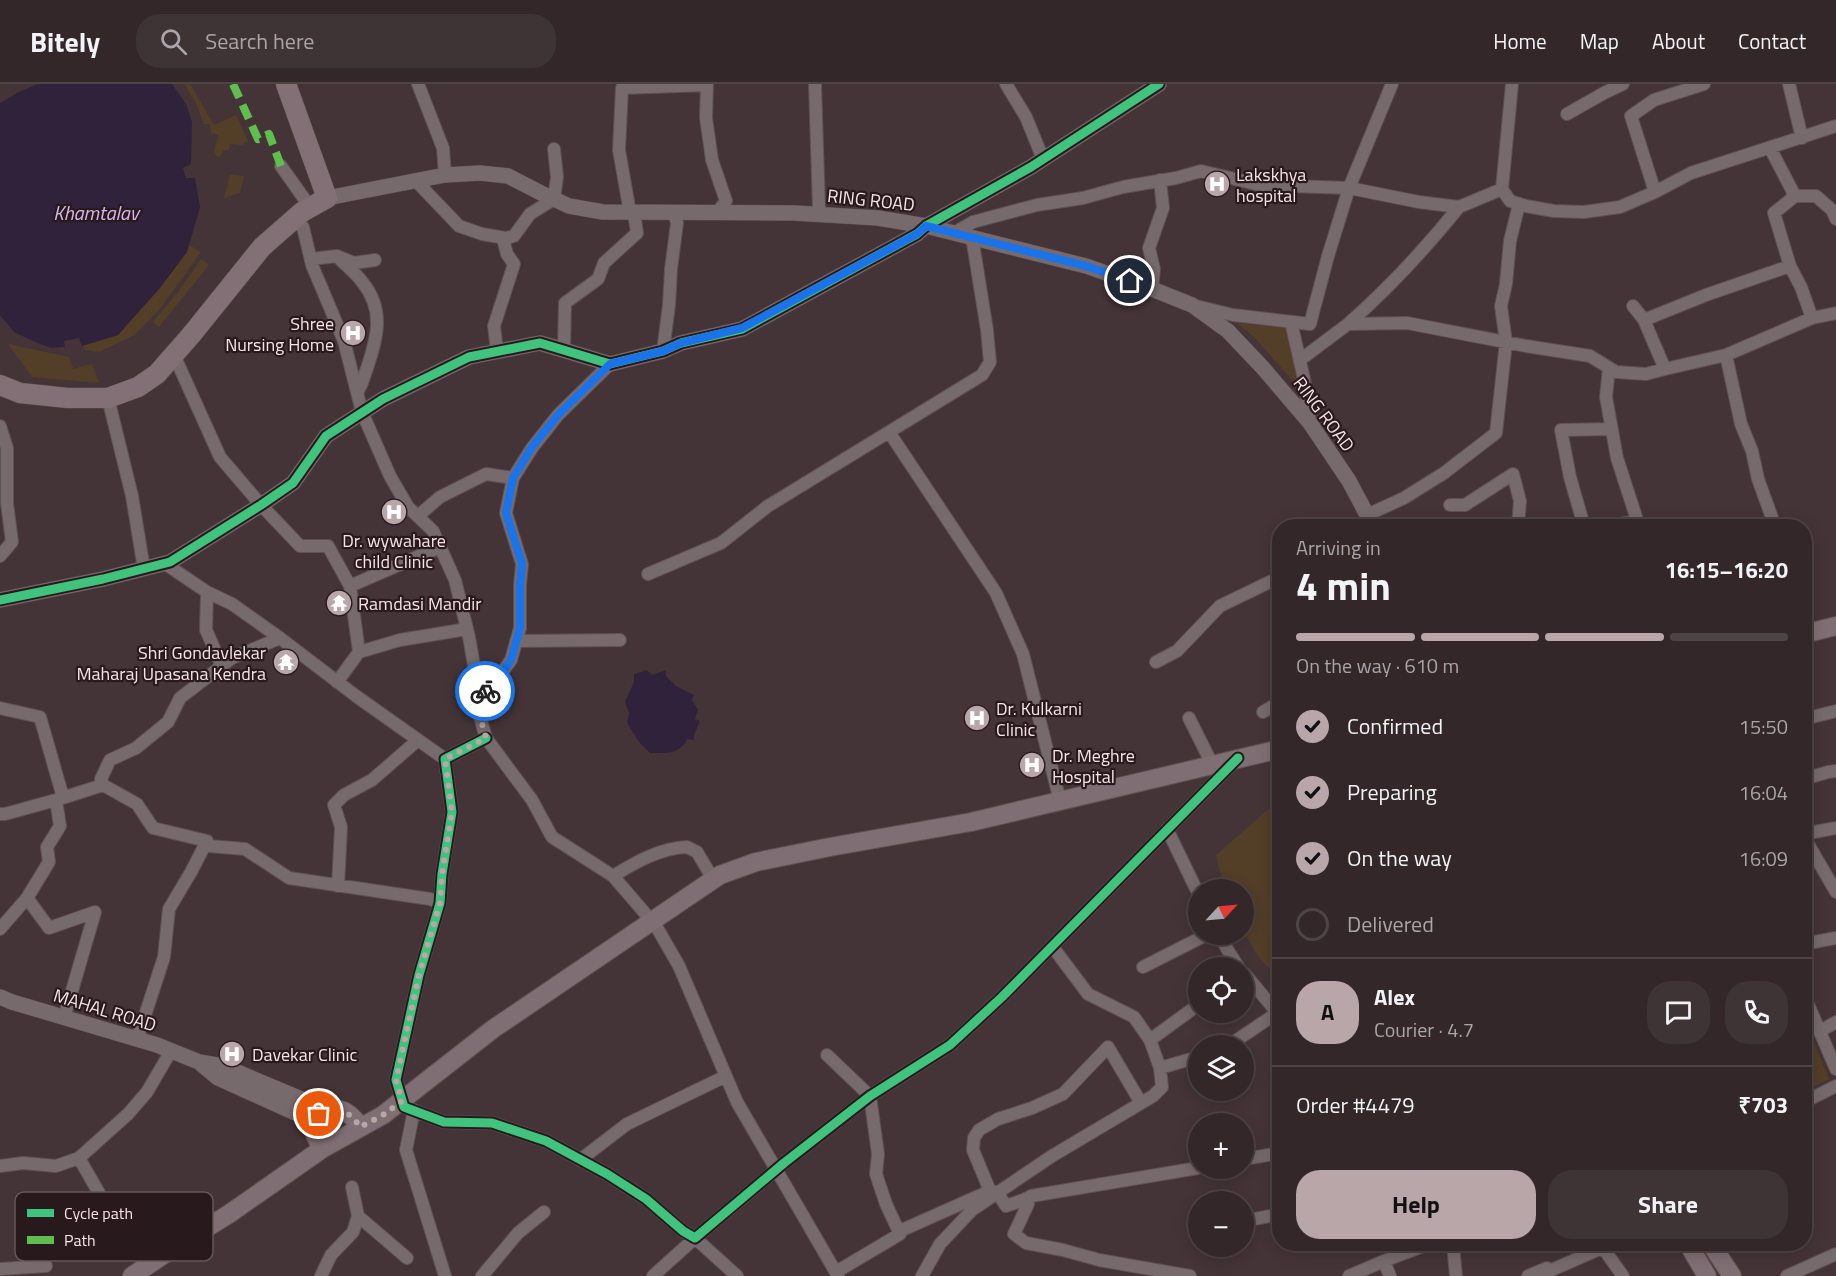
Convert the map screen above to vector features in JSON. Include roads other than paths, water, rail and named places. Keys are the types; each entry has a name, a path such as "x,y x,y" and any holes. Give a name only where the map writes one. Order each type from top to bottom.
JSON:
{"highway":[{"path":"0,385 20,393 68,398 108,398 138,387 157,374 261,247 292,220 319,203 286,84"}],"main road":[{"path":"1812,632 1836,626"},
{"path":"213,1224 322,1149 383,1115 408,1106 493,1029 720,875 756,862 971,822 1272,751"},
{"path":"322,1149 315,1135 320,1115 335,1108 352,1115 360,1127"},
{"path":"1692,1251 1707,1276"},
{"path":"1716,1251 1732,1276"},
{"path":"132,1276 154,1261"}],"street":[{"path":"418,84 442,148 445,175"},
{"path":"815,84 819,209 816,214"},
{"path":"1006,84 1026,117 1043,159"},
{"path":"475,699 493,686 511,660 520,628 522,564 506,513 513,478 532,447 558,415 610,364 742,328 917,234 926,226 1043,159 1159,84"},
{"path":"1192,305 1233,315 1310,324 1349,188 1392,84"},
{"path":"1512,84 1502,189 1510,201 1554,211 1584,212 1620,207 1691,173 1836,126"},
{"path":"1567,114 1623,84"},
{"path":"1655,192 1631,116 1654,100 1704,84"},
{"path":"1789,84 1802,138"},
{"path":"564,349 565,303 598,279 604,263 637,233 634,213 629,207 619,150 622,88 707,85 706,118 712,160 726,201 717,213"},
{"path":"1770,148 1795,196"},
{"path":"415,180 459,226 482,234 505,238 514,236 530,214 554,199 557,177 554,149"},
{"path":"281,166 319,203"},
{"path":"954,233 973,222 1037,205 1083,198 1123,187 1176,178 1201,171 1260,185 1349,188 1419,202 1460,207"},
{"name":"RING ROAD","path":"319,203 415,180 480,173 508,176 570,206 603,212 816,214 879,218 926,226 1086,266 1192,305 1228,331 1310,423 1349,482 1369,519"},
{"path":"1152,289 1154,269 1149,248 1163,208 1160,180"},
{"path":"1300,360 1348,324 1385,291 1433,240 1460,207 1502,189"},
{"path":"1812,318 1801,287 1790,266 1774,213 1795,196 1816,196 1832,210 1836,219"},
{"path":"1373,519 1444,473 1496,433 1506,342 1501,306 1506,284 1510,241 1519,204"},
{"path":"663,351 677,223 674,213"},
{"path":"292,220 303,227 311,259 344,341 363,412 390,476 408,507 433,531 454,580 467,629 474,671 475,699 486,738 532,800 552,837 613,876 652,921 680,966 737,1102 775,1171 837,1274 900,1234 902,1230 994,1192"},
{"path":"648,574 721,543 768,506 982,375 990,362 972,237"},
{"path":"497,351 494,326 514,264 507,254 503,239 505,238"},
{"path":"311,259 337,256 354,263 375,260"},
{"path":"337,256 365,284 375,306 378,326 362,383 357,391"},
{"path":"1644,320 1706,295 1790,266"},
{"path":"1633,306 1644,320 1665,369"},
{"path":"1348,324 1407,323 1590,356 1616,372 1646,374 1725,355 1812,318 1836,313"},
{"path":"1291,322 1300,360 1310,423"},
{"path":"0,600 103,579 170,562 261,506 293,483 326,436 383,399 469,357 540,343 610,364"},
{"path":"174,355 220,457 261,506 300,546 328,546 350,586 359,652"},
{"path":"1725,355 1741,424 1752,451 1758,479 1772,519"},
{"path":"1609,368 1606,397 1617,458 1637,519"},
{"path":"108,398 132,496 144,568"},
{"path":"0,426 8,448 8,502 12,542 0,556"},
{"path":"1582,519 1570,477 1561,430 1612,429"},
{"path":"889,432 996,593 1023,654 1060,801"},
{"path":"418,516 440,497 486,474 513,478"},
{"path":"1450,505 1465,505 1513,474 1520,501 1519,519"},
{"path":"350,586 440,548"},
{"path":"164,563 207,592 232,604 445,759 452,812 442,874 440,903 419,975 396,1080 408,1106 406,1150 445,1276"},
{"path":"1156,662 1177,651 1220,606 1272,581"},
{"path":"207,592 206,630 222,666"},
{"path":"337,682 359,652 400,640 467,629"},
{"path":"280,638 232,658 180,698 168,722 136,748 110,760 101,779 103,785 137,804 153,828 207,841 209,846 245,849 289,878 430,898 440,903"},
{"path":"516,641 620,640"},
{"path":"1263,712 1272,707"},
{"path":"0,708 40,717 60,798 60,826 47,847 49,862 27,898 0,929"},
{"path":"1812,717 1836,711"},
{"path":"1189,718 1212,765"},
{"path":"445,759 486,738"},
{"path":"338,886 340,827 334,805 344,795 372,780 418,740"},
{"path":"653,1276 775,1171 870,1096 950,1045 1002,997 1238,758"},
{"path":"1812,777 1836,771"},
{"path":"2,816 103,785"},
{"path":"1812,834 1836,828"},
{"path":"1167,829 1191,879"},
{"path":"137,1040 164,957 169,909 207,841"},
{"path":"613,876 636,862 663,850 687,846 697,852 713,879"},
{"path":"1812,847 1831,874 1836,892"},
{"path":"27,898 49,928 95,912 64,1018"},
{"path":"1812,942 1836,938"},
{"path":"1143,967 1188,944"},
{"path":"922,1276 940,1244 972,1210 994,1192 1153,1096 1162,1087 1160,1068 1150,1040 1134,1017 1088,994 1052,946"},
{"path":"1254,985 1272,1008"},
{"name":"MAHAL ROAD","path":"0,997 171,1051 199,1062 218,1078 320,1115"},
{"path":"1150,1040 1188,1012"},
{"path":"1812,1013 1836,1069"},
{"path":"1246,1035 1272,1019"},
{"path":"1820,1031 1836,1022"},
{"path":"1141,1103 1108,1047 1064,1094 998,1119 979,1130 974,1138 973,1150 994,1192 1006,1206 1031,1196 1188,1170"},
{"path":"0,1166 23,1163 56,1166 79,1158 128,1114 147,1092 171,1051"},
{"path":"827,1055 870,1096 878,1154 876,1174 886,1204 900,1234"},
{"path":"1160,1068 1188,1060"},
{"path":"580,1160 627,1124 726,1076"},
{"path":"1812,1098 1836,1086"},
{"path":"408,1106 444,1122 492,1123 546,1141 608,1174 646,1199 683,1231 695,1238 737,1276"},
{"path":"1254,1158 1272,1155"},
{"path":"79,1158 98,1192"},
{"path":"321,1276 330,1255 352,1232 358,1216 352,1187"},
{"path":"1023,1200 1029,1204 1014,1234 1026,1243 1099,1260 1190,1276"},
{"path":"483,1276 518,1233 544,1212"},
{"path":"358,1216 407,1258"},
{"path":"1254,1219 1272,1216"},
{"path":"1349,1276 1410,1251"},
{"path":"1456,1276 1458,1251"},
{"path":"1528,1276 1547,1268 1548,1274 1596,1251"},
{"path":"1610,1251 1623,1276"},
{"path":"1787,1276 1836,1254"},
{"path":"1384,1261 1390,1276"},
{"path":"0,1269 46,1266"}],"water":[{"name":"Khamtalav","path":"38,84 172,84 186,104 192,122 191,164 183,168 186,178 195,178 200,207 187,252 160,288 118,335 82,346 79,338 64,341 65,347 51,348 14,332 0,315 0,103"},
{"path":"647,670 652,675 666,670 666,676 676,686 694,695 692,700 698,710 695,719 700,721 694,740 687,739 680,748 666,753 650,753 639,742 627,723 629,713 625,702 634,682 634,674"}],"place":[{"name":"Lakskhya hospital","path":"1217,184"},
{"name":"Shree Nursing Home","path":"353,333"},
{"name":"Dr. wywahare child Clinic","path":"394,512"},
{"name":"Ramdasi Mandir","path":"339,603"},
{"name":"Shri Gondavlekar Maharaj Upasana Kendra","path":"286,662"},
{"name":"Dr. Kulkarni Clinic","path":"977,718"},
{"name":"Dr. Meghre Hospital","path":"1032,765"},
{"name":"Davekar Clinic","path":"232,1054"}]}
